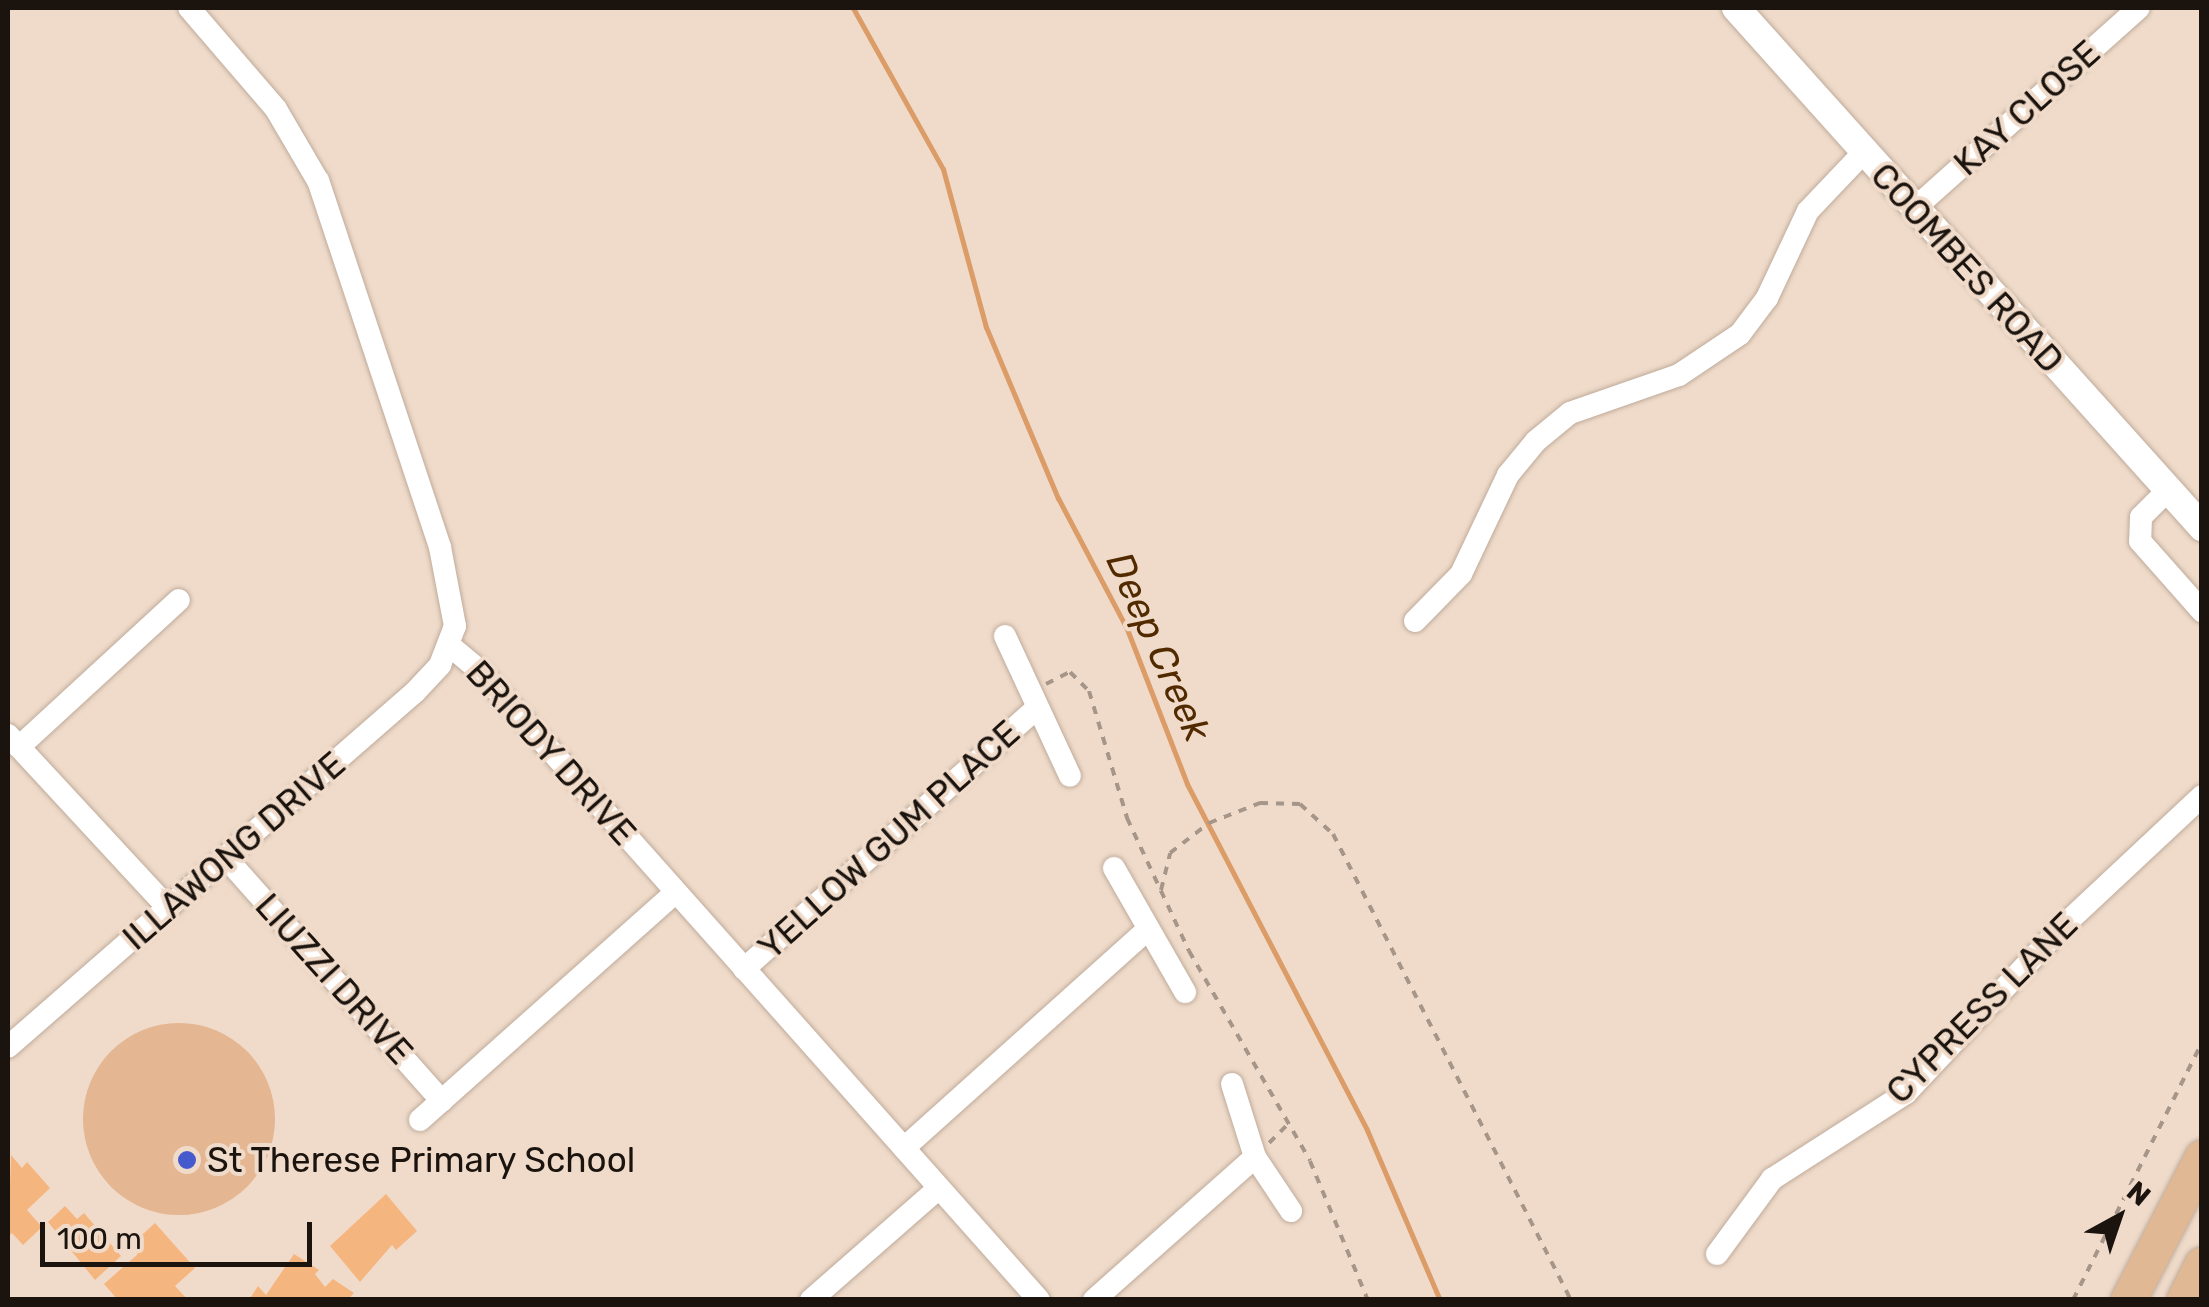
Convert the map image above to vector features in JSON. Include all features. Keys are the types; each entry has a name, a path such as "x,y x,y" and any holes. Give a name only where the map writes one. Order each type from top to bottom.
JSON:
{"main road":[{"path":"2128,1300 2202,1157"},
{"path":"2184,1300 2202,1264"}],"street":[{"name":"BRIODY DRIVE","path":"188,8 276,108 318,181 440,547 454,608 450,645 480,670 1039,1300"},
{"name":"COOMBES ROAD","path":"1736,8 2166,492 2202,527"},
{"name":"KAY CLOSE","path":"1914,208 2131,10"},
{"path":"1415,621 1461,574 1508,475 1552,425 1590,402 1679,375 1740,334 1767,298 1808,211 1864,152"},
{"path":"2166,492 2140,517 2140,541 2152,563 2202,611"},
{"path":"168,908 13,741 179,600"},
{"name":"YELLOW GUM PLACE","path":"1004,636 1034,710 1070,776"},
{"name":"ILLAWONG DRIVE","path":"8,1047 415,692 450,645"},
{"name":"YELLOW GUM PLACE","path":"744,969 1034,710"},
{"name":"CYPRESS LANE","path":"1717,1254 1772,1180 1906,1093 2061,928 2202,796"},
{"name":"LIUZZI DRIVE","path":"226,858 442,1101"},
{"path":"1114,868 1146,932 1185,992"},
{"path":"420,1120 675,893"},
{"path":"904,1148 1146,932"},
{"path":"1232,1084 1255,1157 1291,1211"},
{"path":"1094,1300 1255,1157"},
{"path":"811,1300 939,1188"}],"path":[{"path":"1070,672 1089,692 1127,818 1160,890 1310,1161 1368,1300"},
{"path":"1160,890 1170,852 1209,824 1260,803 1300,804 1333,834 1571,1300"},
{"path":"2073,1300 2202,1042"}],"shaded area":[{"path":"179,1023 216,1030 247,1051 268,1082 275,1119 268,1156 247,1187 216,1208 179,1215 142,1208 111,1187 90,1156 83,1119 90,1082 111,1051 142,1030"}],"building":[{"path":"11,1155 22,1168 27,1162 50,1188 27,1210 42,1227 23,1245 12,1233 8,1237"},
{"path":"386,1194 417,1231 396,1250 392,1245 360,1282 330,1246"},
{"path":"65,1206 77,1219 84,1213 121,1256 95,1280 48,1222"},
{"path":"155,1223 195,1268 175,1286 188,1300 118,1300 104,1284 138,1254 130,1246"},
{"path":"294,1254 319,1270 315,1274 325,1287 333,1279 354,1293 347,1300 249,1300 258,1286 266,1295"}],"waterway":[{"name":"Deep Creek","path":"853,8 943,169 986,327 1058,498 1127,629 1187,784 1367,1130 1440,1300"}],"place":[{"name":"St Therese Primary School","path":"187,1160"}]}
